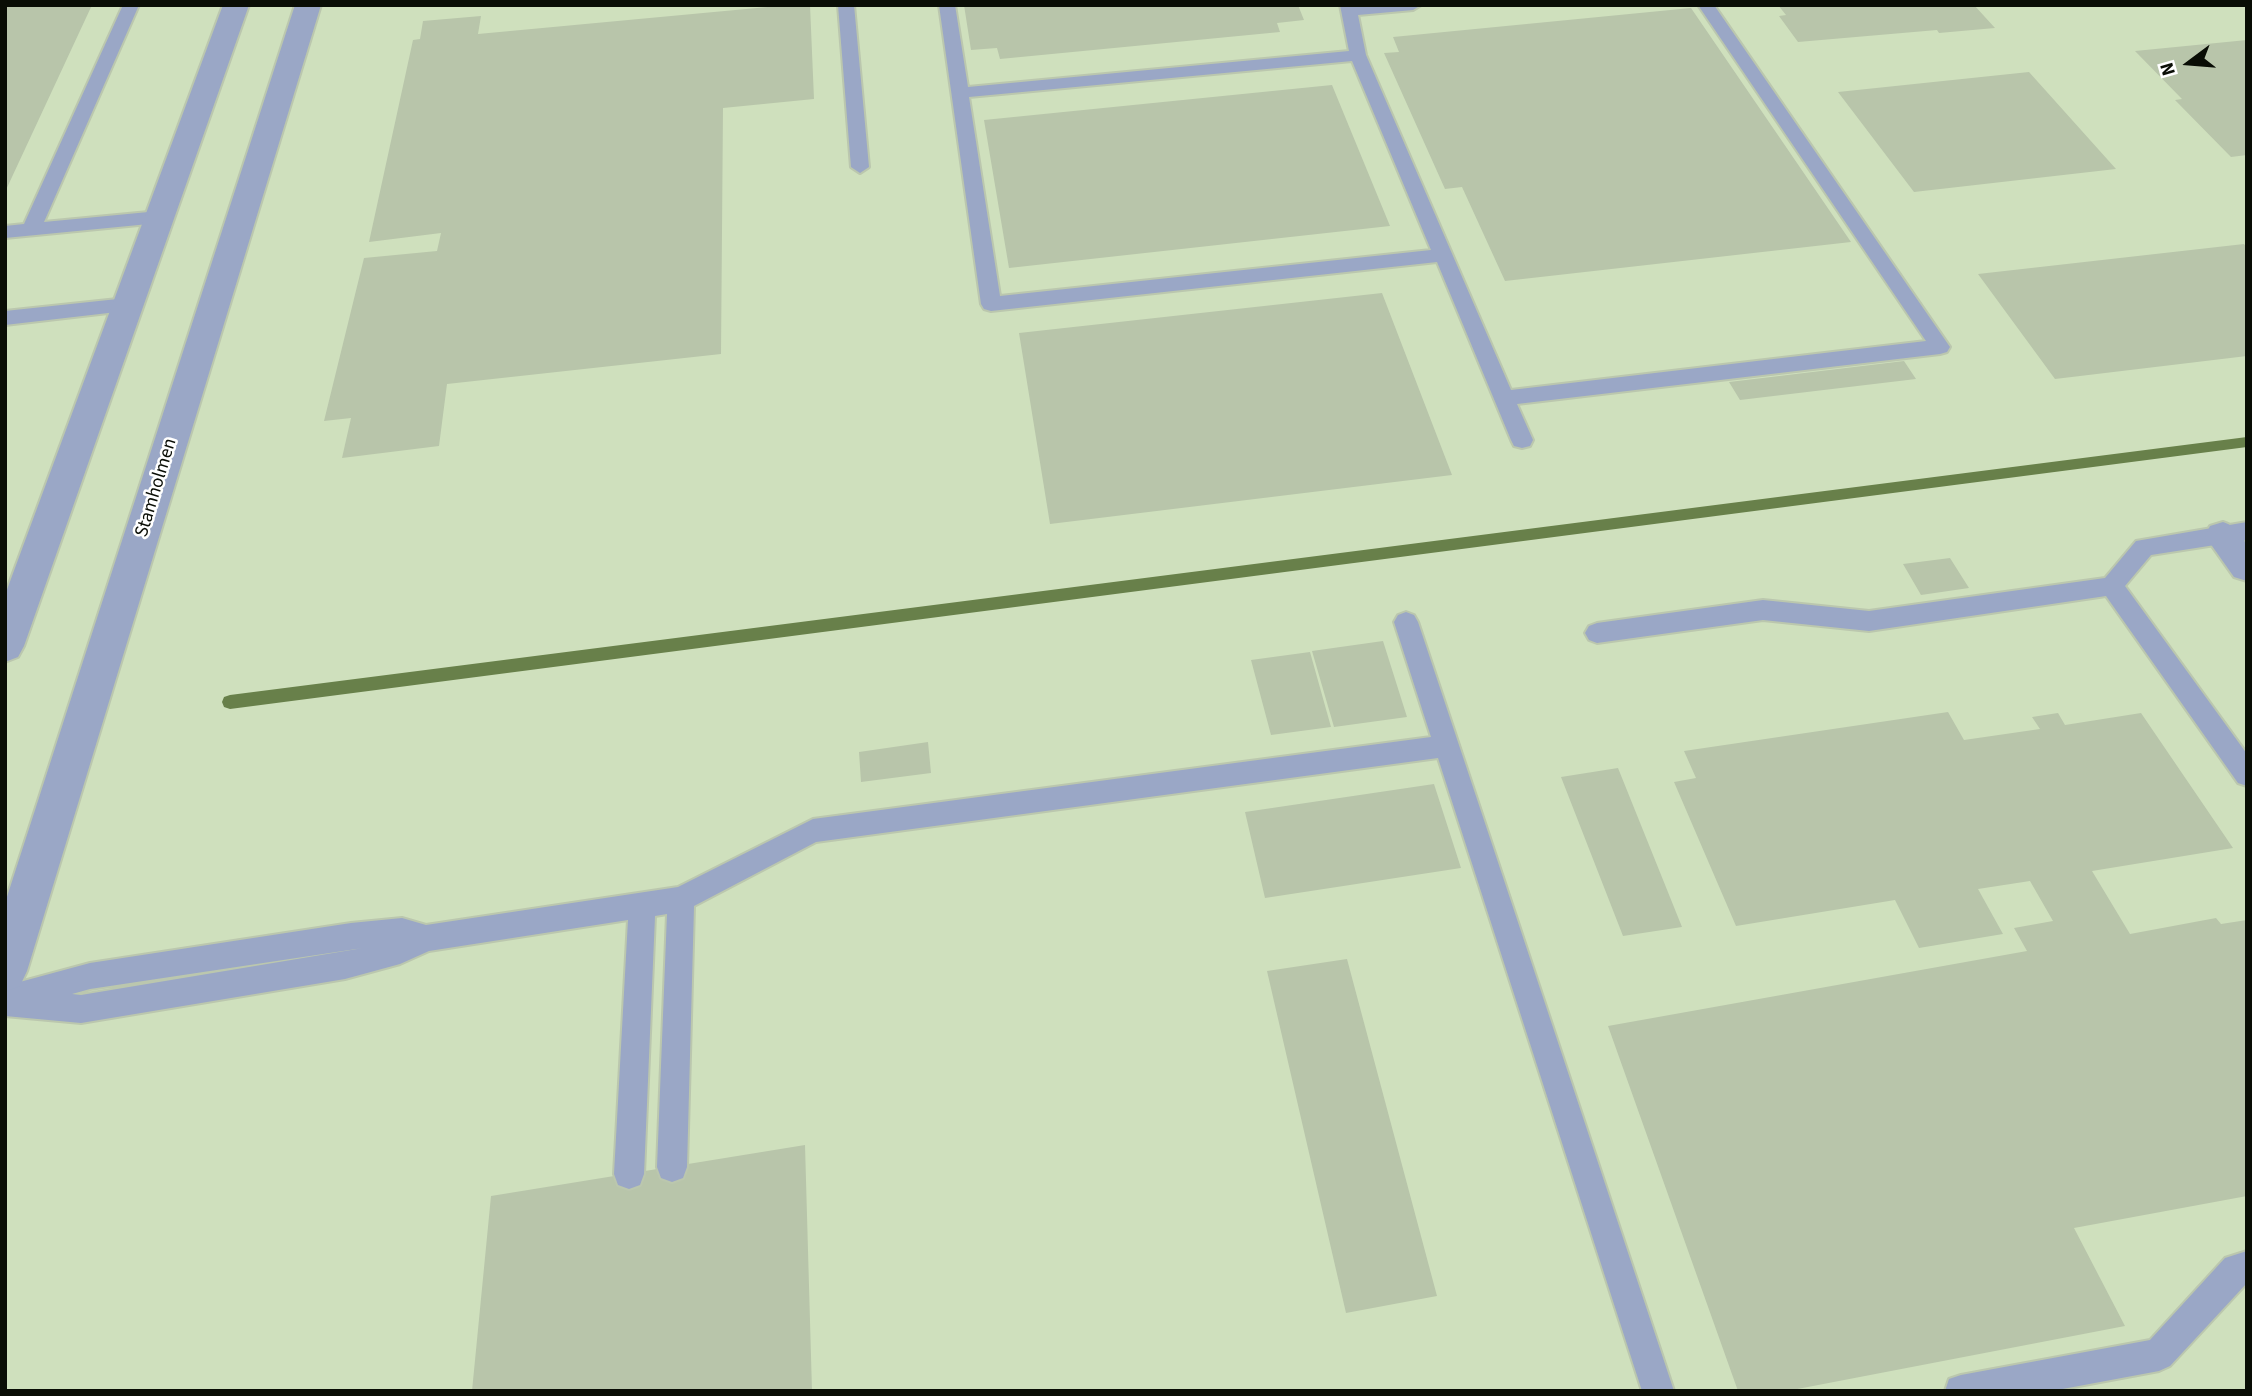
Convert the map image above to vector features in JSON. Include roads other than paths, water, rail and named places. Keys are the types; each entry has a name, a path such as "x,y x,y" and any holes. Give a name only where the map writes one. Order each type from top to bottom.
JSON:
{"street":[{"path":"5,646 236,5"},
{"name":"Stamholmen","path":"5,971 308,5"},
{"path":"2235,533 2247,567"}],"lane":[{"path":"31,230 131,5"},
{"path":"846,5 860,167"},
{"path":"947,5 991,304 1444,255"},
{"path":"1413,5 1349,8 1358,55 1522,440"},
{"path":"1504,398 1940,346 1706,5"},
{"path":"960,93 1358,55"},
{"path":"5,232 159,217"},
{"path":"5,318 127,305"},
{"path":"1597,633 1763,610 1869,621 2112,586 2144,547 2235,533"},
{"path":"2112,586 2247,775"},
{"path":"1406,622 1658,1391"},
{"path":"5,1001 81,1009 345,966 400,951 426,939 681,899 813,831 1447,746"},
{"path":"672,1167 681,899"},
{"path":"629,1174 642,906"},
{"path":"1961,1391 2159,1354 2236,1269 2247,1267"}],"waterway":[{"path":"230,702 2247,442"}]}
